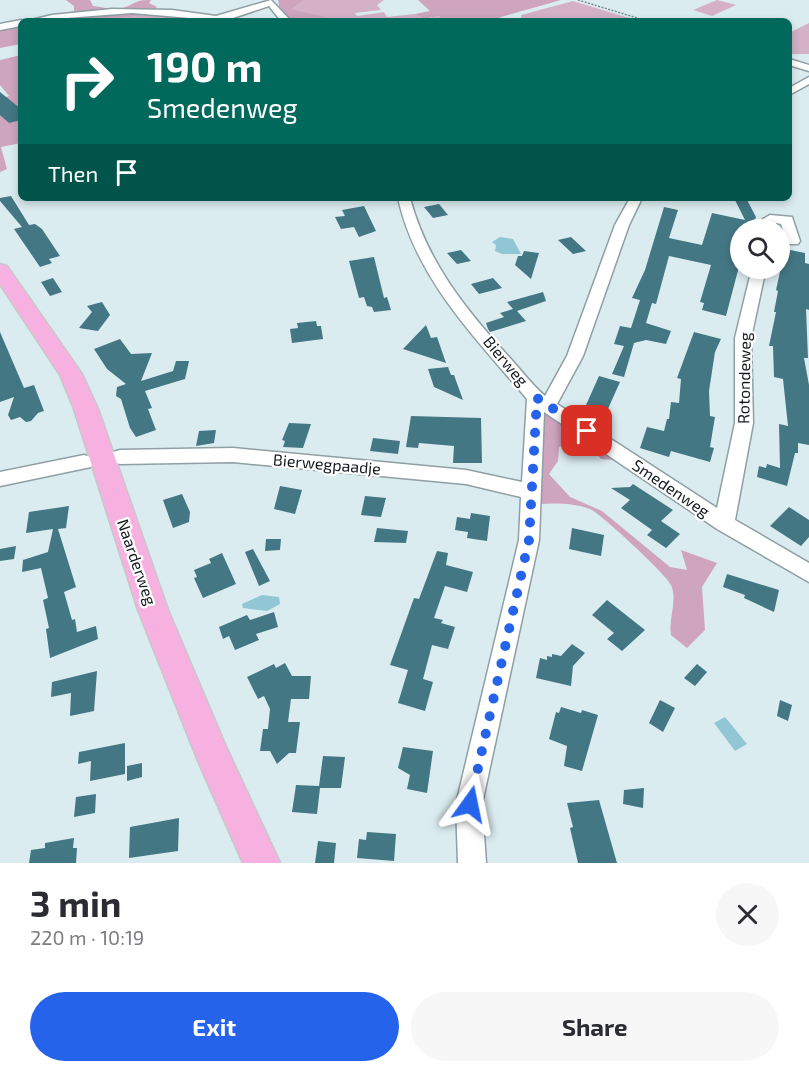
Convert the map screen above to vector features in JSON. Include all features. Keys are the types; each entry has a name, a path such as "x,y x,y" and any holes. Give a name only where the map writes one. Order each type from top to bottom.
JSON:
{"main road":[{"name":"Naarderweg","path":"0,270 71,374 86,409 153,610 215,761 261,863"}],"street":[{"path":"224,18 271,3 284,18"},
{"path":"50,18 77,13 137,10 202,18"},
{"path":"243,18 265,14"},
{"path":"0,27 18,24"},
{"path":"792,63 809,68"},
{"path":"792,90 809,80"},
{"name":"Bierweg","path":"405,201 417,246 434,275 542,401 529,540 470,804 472,863"},
{"path":"542,401 575,356 622,225 634,201"},
{"path":"790,241 809,244"},
{"name":"Rotondeweg","path":"724,523 744,423 743,338 756,279"},
{"name":"Smedenweg","path":"542,401 724,523 809,573"},
{"name":"Bierwegpaadje","path":"120,457 233,455 466,477 532,492"},
{"path":"0,479 84,462"}],"path":[{"path":"578,0 637,18"}],"shaded area":[{"path":"66,0 90,0 93,6 116,9 138,1 151,0 149,3 157,7 154,10 103,10 52,16 74,11 74,6"},
{"path":"278,0 304,0 292,9 327,18 284,18 281,15"},
{"path":"304,0 384,0 377,5 381,10 355,13 357,16 384,12 387,17 415,14 421,18 327,18 292,9"},
{"path":"418,0 561,0 498,18 441,18 439,16 421,18 415,14 430,11"},
{"path":"717,0 736,5 712,16 693,10"},
{"path":"573,1 629,18 521,18 521,15"},
{"path":"135,11 192,18 147,15 120,18 58,18 85,13"},
{"path":"147,15 166,18 120,18"},
{"path":"809,23 809,54 792,54 792,32"},
{"path":"18,25 18,45 0,48 0,28"},
{"path":"18,56 18,144 1,147 7,169 0,172 0,99 9,96 0,85 0,60"},
{"path":"543,407 637,469 613,460 601,459 588,447 572,445 559,447 558,461 549,474 570,497 602,511 670,567 687,570 681,550 717,563 702,587 705,630 687,648 671,635 674,597 671,585 647,558 590,509 565,504 539,504"}],"water":[{"path":"500,237 513,239 521,254 502,254 495,251 496,245 492,242"},
{"path":"262,595 279,597 280,604 267,611 243,608 242,604"},
{"path":"725,717 747,744 735,751 714,723"}],"building":[{"path":"0,92 18,107 18,121 9,123 0,115"},
{"path":"11,196 29,225 35,224 42,229 60,256 49,259 52,263 40,267 14,229 22,227 0,201 0,198"},
{"path":"736,201 748,201 755,219 744,219"},
{"path":"439,204 448,215 433,218 424,207"},
{"path":"364,206 376,231 359,237 354,227 341,229 335,217 345,216 342,210"},
{"path":"664,207 678,210 669,238 702,245 712,213 740,219 730,219 730,279 736,279 726,316 702,310 704,303 700,302 711,265 669,256 656,304 652,303 646,323 671,331 666,344 646,340 634,343 624,377 612,374 624,346 614,344 620,326 631,328 640,300 632,298 645,270"},
{"path":"571,237 586,251 573,254 558,240"},
{"path":"461,250 471,261 457,264 447,253"},
{"path":"790,250 805,253 805,263 809,264 809,310 806,309 808,358 804,358 809,385 809,445 798,443 798,453 795,453 787,486 757,477 759,466 766,468 767,464 780,468 779,424 788,426 783,379 774,377 773,346 769,346 776,312 774,312 778,291 776,290 778,279 790,279"},
{"path":"524,251 539,253 531,279 515,265 518,256 522,256"},
{"path":"374,257 384,298 387,297 391,310 374,312 372,307 367,306 364,297 359,298 349,261"},
{"path":"53,278 62,292 50,296 41,282"},
{"path":"493,278 502,288 479,294 471,284"},
{"path":"543,292 546,301 517,311 526,321 490,332 486,323 504,317 500,313 513,309 507,302"},
{"path":"102,302 110,315 98,331 79,328 92,312 87,306"},
{"path":"316,321 317,326 321,326 323,339 292,343 290,329 298,328 297,323"},
{"path":"426,325 431,338 437,337 446,363 403,349"},
{"path":"0,332 24,388 34,385 44,411 38,413 31,421 26,422 20,417 11,420 8,415 14,397 0,402"},
{"path":"694,332 721,339 715,352 709,391 710,416 715,417 710,447 714,448 710,462 671,451 669,457 640,448 647,427 664,431 667,419 669,419 671,402 679,403 681,379 677,378"},
{"path":"120,339 131,354 152,353 141,381 173,371 176,361 189,361 185,379 145,391 152,408 148,409 156,430 136,437 130,428 121,399 116,396 117,387 126,384 107,369 94,349"},
{"path":"448,367 451,375 454,375 463,400 434,387 428,369"},
{"path":"599,376 620,382 607,411 586,405"},
{"path":"411,416 481,418 482,463 453,463 454,446 419,443 418,448 406,447"},
{"path":"289,423 311,424 303,448 283,447 285,441 282,440"},
{"path":"216,430 214,443 196,446 199,431"},
{"path":"373,438 400,441 398,454 370,451"},
{"path":"633,484 673,510 661,521 680,534 666,548 647,535 652,530 621,508 630,500 611,488 630,487"},
{"path":"280,486 302,490 295,514 274,509"},
{"path":"182,494 190,512 189,522 173,528 163,500"},
{"path":"365,496 386,498 381,517 361,515"},
{"path":"69,506 66,528 58,529 76,587 64,592 72,620 75,619 77,632 96,626 98,639 50,658 46,629 49,628 43,600 48,598 41,568 22,572 23,560 48,552 53,529 26,533 29,512"},
{"path":"789,507 809,520 809,537 801,546 770,526"},
{"path":"471,513 490,516 487,541 467,538 468,532 455,530 457,517 470,519"},
{"path":"377,528 408,531 406,543 374,542"},
{"path":"572,528 604,535 601,556 569,549"},
{"path":"266,539 281,539 280,550 265,551"},
{"path":"16,546 14,559 0,561 0,549"},
{"path":"253,549 270,581 259,586 245,552"},
{"path":"437,551 448,553 446,565 473,572 467,592 445,586 434,618 443,620 441,623 455,627 448,649 432,645 423,679 433,682 425,711 398,703 408,670 390,665 414,598 419,599"},
{"path":"222,553 236,584 203,598 194,578 197,577 194,570 211,563 209,559"},
{"path":"727,574 779,590 774,612 744,598 745,595 723,587"},
{"path":"607,600 645,630 622,651 607,639 614,633 592,615"},
{"path":"274,612 278,627 256,634 259,640 235,650 229,636 223,639 219,627 247,615 250,620"},
{"path":"572,644 585,653 573,666 571,686 536,678 540,658 547,660 547,656 552,657 552,654 561,656"},
{"path":"285,663 292,676 311,676 309,699 291,699 288,722 300,722 296,753 289,753 277,764 270,751 260,751 263,729 268,729 270,709 264,696 258,699 247,677 274,664 276,668"},
{"path":"697,664 707,672 695,686 684,678"},
{"path":"97,671 94,711 70,716 71,693 51,697 52,682"},
{"path":"660,700 675,708 663,732 649,723"},
{"path":"780,700 792,705 788,721 777,716"},
{"path":"561,707 598,715 582,771 564,766 567,746 549,739 556,712 559,713"},
{"path":"125,743 125,774 90,781 91,761 78,764 79,752"},
{"path":"403,747 433,751 427,793 407,789 410,775 398,768"},
{"path":"323,756 345,757 341,788 320,788 317,814 292,812 296,785 319,786"},
{"path":"142,763 142,777 127,781 127,766"},
{"path":"644,788 643,808 623,804 624,790"},
{"path":"96,794 95,813 74,817 76,797"},
{"path":"599,800 617,863 578,863 567,803"},
{"path":"179,818 178,851 129,858 130,827"},
{"path":"367,832 396,834 394,861 357,858 359,839 366,840"},
{"path":"74,838 73,848 77,848 76,863 29,863 31,850 45,848 45,843"},
{"path":"318,841 336,843 334,863 315,863"}],"route":[{"path":"470,804 482,745 500,680 529,540 537,398 587,431"}]}
